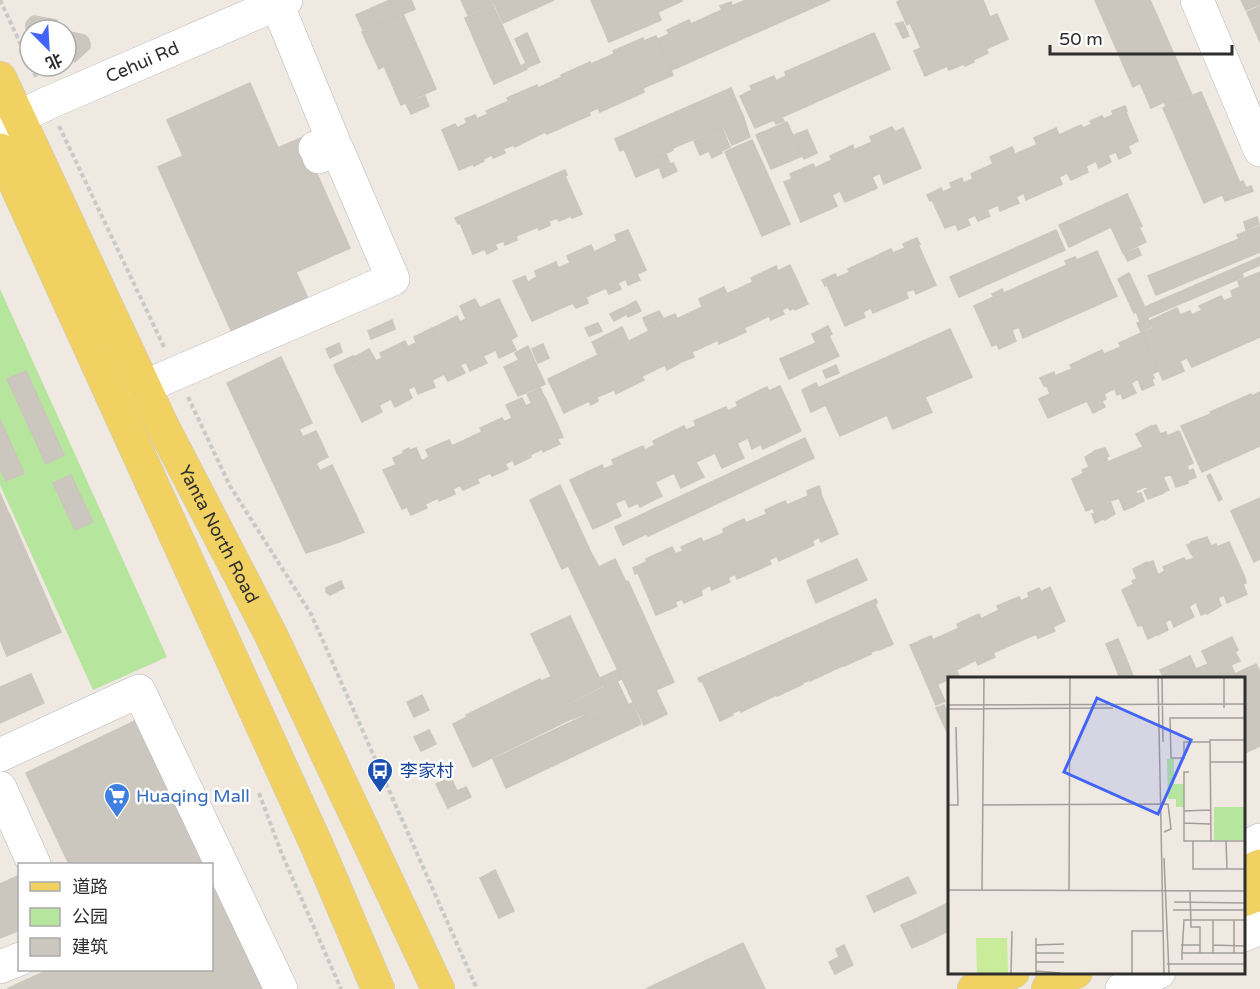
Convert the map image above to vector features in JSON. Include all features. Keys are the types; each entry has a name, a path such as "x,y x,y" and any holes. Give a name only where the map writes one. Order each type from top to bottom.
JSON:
{"main road":[{"name":"Yanta North Road","path":"0,78 9,122 270,633 438,989"},
{"name":"Yanta North Road","path":"0,150 317,846 378,989"},
{"path":"1245,873 1260,866"},
{"path":"1245,900 1260,893"},
{"path":"974,989 1008,974"},
{"path":"1048,989 1053,982 1071,974"}],"street":[{"path":"1197,0 1260,150"},
{"path":"144,387 393,279 337,149 317,152 333,140 282,2"},
{"name":"Cehui Rd","path":"9,122 282,2"},
{"path":"0,755 139,692 281,989"},
{"path":"0,788 34,863"},
{"path":"1245,848 1260,840"},
{"path":"1245,935 1260,928"},
{"path":"0,968 18,960"},
{"path":"1122,989 1155,974"}],"path":[{"path":"0,0 18,38"},
{"path":"37,78 164,348"},
{"path":"184,390 230,486 311,614 477,989"}],"green space":[{"path":"0,289 167,657 93,690 0,485"}],"building":[{"path":"390,0 411,0 415,9 363,30 356,15"},
{"path":"461,0 492,0 494,3 468,15"},
{"path":"493,0 554,0 503,23"},
{"path":"591,0 682,1 658,12 661,20 609,42"},
{"path":"746,0 830,0 672,70 658,39 669,34 667,30 689,20 691,24 722,10 720,6 731,2 732,6"},
{"path":"901,0 983,0 990,17 997,14 1008,39 986,49 988,53 973,60 974,62 949,70 947,66 925,76 914,51 921,48 910,23 907,25 897,2"},
{"path":"1095,0 1150,0 1192,95 1166,106 1164,102 1151,108 1140,83 1133,87"},
{"path":"1241,0 1260,0 1260,4 1246,10"},
{"path":"493,5 520,65 491,78 465,18"},
{"path":"1260,6 1260,42 1247,12"},
{"path":"403,14 436,89 401,105 384,66 379,69 362,32"},
{"path":"903,22 909,36 903,38 896,24"},
{"path":"527,33 540,62 528,67 515,39"},
{"path":"874,33 890,69 782,117 784,121 776,124 774,120 755,128 740,96 752,90 750,86 774,76 776,81 786,76 785,72"},
{"path":"78,34 88,38 90,48 78,59"},
{"path":"656,36 673,75 643,88 644,92 600,112 598,108 589,112 590,115 547,134 545,132 515,147 514,145 503,149 505,153 493,158 492,155 474,166 473,164 459,170 442,130 455,124 457,128 467,123 465,119 475,115 477,119 488,114 486,111 509,101 507,98 537,85 538,88 590,62 591,64 614,54 613,51 643,38 644,41"},
{"path":"525,64 527,69 494,84 492,79"},
{"path":"250,83 278,148 301,138 350,248 296,272 311,305 235,339 158,167 183,156 167,120"},
{"path":"731,88 744,118 673,148 660,119"},
{"path":"1201,92 1240,183 1220,191 1222,195 1204,203 1163,108"},
{"path":"425,96 429,106 411,114 406,104"},
{"path":"1125,106 1138,141 1128,146 1131,153 1119,159 1116,152 1108,155 1111,162 1099,168 1096,161 1086,166 1088,172 1071,180 1067,173 1059,177 1062,184 1026,200 1024,193 1016,197 1019,203 1000,211 998,205 987,210 990,216 978,221 975,215 967,219 970,225 958,230 956,224 945,228 932,200 930,201 927,195 941,188 943,192 952,188 950,183 962,178 963,183 973,179 971,174 993,164 990,157 1012,147 1015,154 1037,145 1034,138 1056,128 1059,135 1081,125 1083,128 1092,124 1090,121 1102,116 1104,119 1113,115 1112,111"},
{"path":"660,119 673,150 655,158 659,167 636,177 624,149 620,151 615,139"},
{"path":"744,119 750,137 732,145 724,128"},
{"path":"787,122 802,156 771,169 756,135"},
{"path":"892,127 895,132 903,128 921,168 884,184 880,173 872,177 877,188 845,202 840,191 832,195 837,206 801,222 784,182 792,179 790,174 813,164 815,168 832,160 830,156 853,145 854,150 872,142 870,137"},
{"path":"722,128 730,147 712,158 709,151 700,155 694,141"},
{"path":"807,130 817,153 804,159 794,135"},
{"path":"752,140 790,224 762,236 725,152"},
{"path":"666,154 670,164 673,163 677,171 663,178 656,158"},
{"path":"565,170 567,175 565,176 582,214 559,221 557,218 549,221 550,225 539,230 538,227 516,236 517,240 505,245 504,241 495,244 497,249 487,254 485,249 473,254 460,223 458,224 455,218"},
{"path":"1243,181 1246,188 1251,186 1253,191 1225,201 1221,192"},
{"path":"1127,194 1142,226 1139,227 1146,242 1123,253 1111,227 1069,247 1059,225"},
{"path":"1257,217 1259,224 1246,230 1244,222"},
{"path":"1260,226 1260,252 1156,295 1148,276 1239,239 1237,235"},
{"path":"628,230 646,270 637,274 640,280 628,285 626,279 618,283 621,289 609,294 606,288 586,297 588,303 576,308 573,303 532,321 513,281 525,276 528,282 537,277 535,271 556,262 558,268 570,263 567,256 591,245 594,252 617,241 615,235"},
{"path":"1056,230 1065,250 959,297 950,277"},
{"path":"917,238 936,285 916,294 914,289 906,292 908,298 873,313 871,308 863,312 865,317 845,326 827,285 825,286 822,280 835,274 837,278 850,272 848,269 891,249 893,253 905,248 903,244"},
{"path":"1138,248 1141,255 1128,261 1124,254"},
{"path":"1097,251 1117,296 1023,338 1019,327 1012,330 1016,341 999,349 997,344 992,346 974,306 994,297 992,294 1002,289 1004,293 1067,265 1065,261 1075,257 1077,260"},
{"path":"1260,257 1260,265 1242,273 1243,277 1140,321 1136,312 1145,307"},
{"path":"790,265 808,304 795,310 794,308 790,310 788,307 782,310 784,314 771,320 769,316 744,328 746,332 719,344 718,340 692,352 694,357 681,362 661,320 675,314 677,319 702,307 699,299 724,287 727,294 753,282 751,278 776,266 778,271"},
{"path":"1260,272 1260,337 1192,367 1187,358 1180,361 1184,371 1163,380 1142,333 1153,328 1149,321 1177,308 1180,315 1190,311 1192,315 1202,310 1199,306 1221,296 1224,301 1233,297 1231,291 1240,287 1238,281"},
{"path":"1129,273 1145,308 1134,313 1118,279"},
{"path":"475,299 480,308 499,299 517,336 511,340 516,350 499,358 496,350 483,356 487,363 470,371 466,362 460,365 465,373 448,381 444,374 432,380 435,387 418,394 415,386 408,389 412,398 395,407 391,399 379,405 382,412 362,422 338,374 358,365 354,357 369,349 376,361 382,358 380,353 405,341 408,347 435,333 433,328 457,316 460,322 466,319 460,306"},
{"path":"636,301 641,311 628,317 623,308"},
{"path":"622,308 625,315 614,321 610,314"},
{"path":"659,311 663,318 646,326 643,318"},
{"path":"1148,319 1151,327 1141,332 1137,323"},
{"path":"392,320 395,329 371,339 368,331"},
{"path":"660,321 680,363 667,370 665,365 642,376 644,380 616,394 614,390 597,397 598,401 591,405 589,401 564,413 548,379 598,355 596,351 622,338 625,343 649,331 647,327"},
{"path":"598,323 602,331 589,336 585,328"},
{"path":"828,326 832,334 829,336 839,356 789,379 780,359 816,343 812,334"},
{"path":"622,327 628,340 625,342 622,337 596,350 592,342"},
{"path":"432,328 435,333 416,342 414,337"},
{"path":"950,329 972,377 925,397 932,412 893,429 887,415 840,436 818,388"},
{"path":"1141,333 1158,371 1152,374 1154,385 1142,390 1138,379 1131,383 1136,393 1123,399 1121,393 1117,395 1115,389 1111,390 1104,394 1106,399 1102,401 1105,407 1093,413 1087,401 1048,418 1039,399 1050,394 1040,378 1054,372 1055,376 1072,369 1070,365 1102,350 1104,354 1121,347 1119,343"},
{"path":"339,343 342,352 330,358 326,349"},
{"path":"543,344 549,358 538,363 532,349"},
{"path":"528,346 545,384 518,396 504,367 519,360 515,353"},
{"path":"353,356 356,364 337,373 334,365"},
{"path":"281,357 312,423 299,429 303,437 316,431 328,457 316,463 320,471 332,465 364,532 306,553 227,383"},
{"path":"836,365 839,373 826,378 823,371"},
{"path":"26,371 64,455 46,464 7,379"},
{"path":"816,383 826,405 811,412 802,390"},
{"path":"780,386 801,431 763,449 761,444 752,449 748,438 737,443 744,458 722,468 715,453 696,462 704,477 681,488 674,473 655,482 662,496 640,507 638,503 629,507 625,499 615,503 621,516 593,529 570,480 602,465 604,469 614,465 612,460 643,446 645,450 655,445 653,441 684,426 686,430 696,426 694,421 726,407 728,411 738,406 736,402 767,387 769,391"},
{"path":"540,388 544,396 531,402 527,394"},
{"path":"1260,392 1260,446 1202,472 1181,426"},
{"path":"545,397 563,437 557,439 560,444 543,452 542,449 515,465 513,460 505,464 508,469 477,479 479,483 463,490 460,485 453,489 455,494 425,504 427,508 411,515 407,507 402,509 383,470 396,465 393,458 409,448 410,450 416,448 422,461 429,457 426,450 449,440 452,446 482,432 480,428 502,418 504,422 512,418 506,405 522,398 526,406"},
{"path":"0,419 24,473 6,481 0,468"},
{"path":"1156,425 1160,434 1166,432 1167,436 1179,431 1193,463 1187,466 1189,471 1193,469 1196,477 1176,487 1171,474 1163,477 1169,490 1148,499 1144,491 1148,489 1147,486 1135,491 1137,494 1141,493 1144,501 1124,510 1119,498 1110,501 1115,514 1095,523 1093,508 1086,511 1072,479 1084,473 1082,470 1089,467 1085,457 1105,448 1109,456 1106,457 1108,462 1143,447 1136,434"},
{"path":"805,438 814,458 648,536 646,534 623,545 615,527"},
{"path":"1210,474 1222,499 1219,501 1207,476"},
{"path":"71,475 93,522 75,530 53,483"},
{"path":"560,485 592,555 562,569 530,500"},
{"path":"819,486 838,534 821,542 819,537 812,541 814,545 779,561 777,556 769,560 771,564 737,579 735,574 728,578 730,582 712,590 710,585 701,590 702,595 684,603 682,599 675,602 677,606 656,615 638,573 635,574 633,568 646,562 648,566 657,562 655,558 670,551 672,555 683,551 681,547 701,538 703,542 724,533 723,529 744,519 746,523 767,514 765,510 785,501 787,505 808,496 807,491"},
{"path":"0,493 8,512 0,516"},
{"path":"1260,498 1260,559 1254,562 1231,511"},
{"path":"9,513 61,632 7,656 0,639 0,517"},
{"path":"1207,537 1211,546 1216,544 1217,547 1229,542 1245,578 1246,583 1243,584 1247,594 1227,603 1224,595 1218,598 1221,606 1201,615 1196,602 1189,606 1194,617 1174,627 1171,619 1165,622 1168,630 1148,639 1142,625 1138,626 1122,590 1134,584 1132,581 1137,579 1133,569 1153,561 1158,575 1165,571 1163,567 1184,558 1186,561 1194,558 1187,545"},
{"path":"672,547 675,553 672,554 670,550 654,557 656,561 648,565 646,559"},
{"path":"593,556 599,567 615,559 626,582 628,581 674,682 656,690 667,714 644,725 569,567"},
{"path":"857,559 867,580 816,603 807,581"},
{"path":"341,581 344,588 330,595 326,592 326,588"},
{"path":"1050,587 1065,621 1053,627 1055,631 1038,638 1036,634 993,653 995,657 978,665 976,660 956,670 960,677 948,677 948,679 938,684 919,641 931,636 933,640 959,628 957,624 979,614 981,619 999,610 997,606 1019,597 1021,601 1029,597 1028,593 1039,588 1041,592"},
{"path":"876,599 875,604 893,644 741,712 740,710 732,713 733,715 720,721 702,681 700,682 698,678"},
{"path":"570,616 603,686 565,705 531,634"},
{"path":"1232,637 1238,650 1235,652 1240,661 1231,665 1235,674 1256,664 1260,672 1260,746 1245,753 1245,677 1164,677 1160,670 1190,656 1196,669 1208,664 1202,651"},
{"path":"1118,639 1134,677 1120,677 1106,644"},
{"path":"918,642 945,701 936,705 910,645"},
{"path":"617,670 621,679 617,681 628,704 588,723 584,714 572,719 566,706 605,687 600,678"},
{"path":"31,674 44,703 0,723 0,687"},
{"path":"551,677 571,719 473,767 453,724 467,717 466,715 540,679 541,681"},
{"path":"422,695 429,710 414,717 407,702"},
{"path":"632,703 641,724 506,788 493,759 584,716 588,724"},
{"path":"944,705 948,712 948,734 936,708"},
{"name":"Huaqing Mall","path":"139,719 208,863 69,863 26,773"},
{"path":"429,730 436,744 421,751 414,737"},
{"path":"451,778 457,791 466,787 471,797 448,808 436,784"},
{"path":"495,870 514,911 499,918 480,878"},
{"path":"213,874 239,930 235,933 262,989 7,989 46,971 213,971"},
{"path":"18,876 18,931 0,938 0,884"},
{"path":"908,877 916,893 874,912 867,896"},
{"path":"948,903 948,931 922,944 911,921"},
{"path":"910,921 921,944 912,948 901,925"},
{"path":"743,943 765,989 646,989"},
{"path":"844,945 853,965 835,974 829,962 839,957 836,949"}],"place":[{"name":"李家村","path":"380,794"},
{"name":"Huaqing Mall","path":"117,819"}]}
